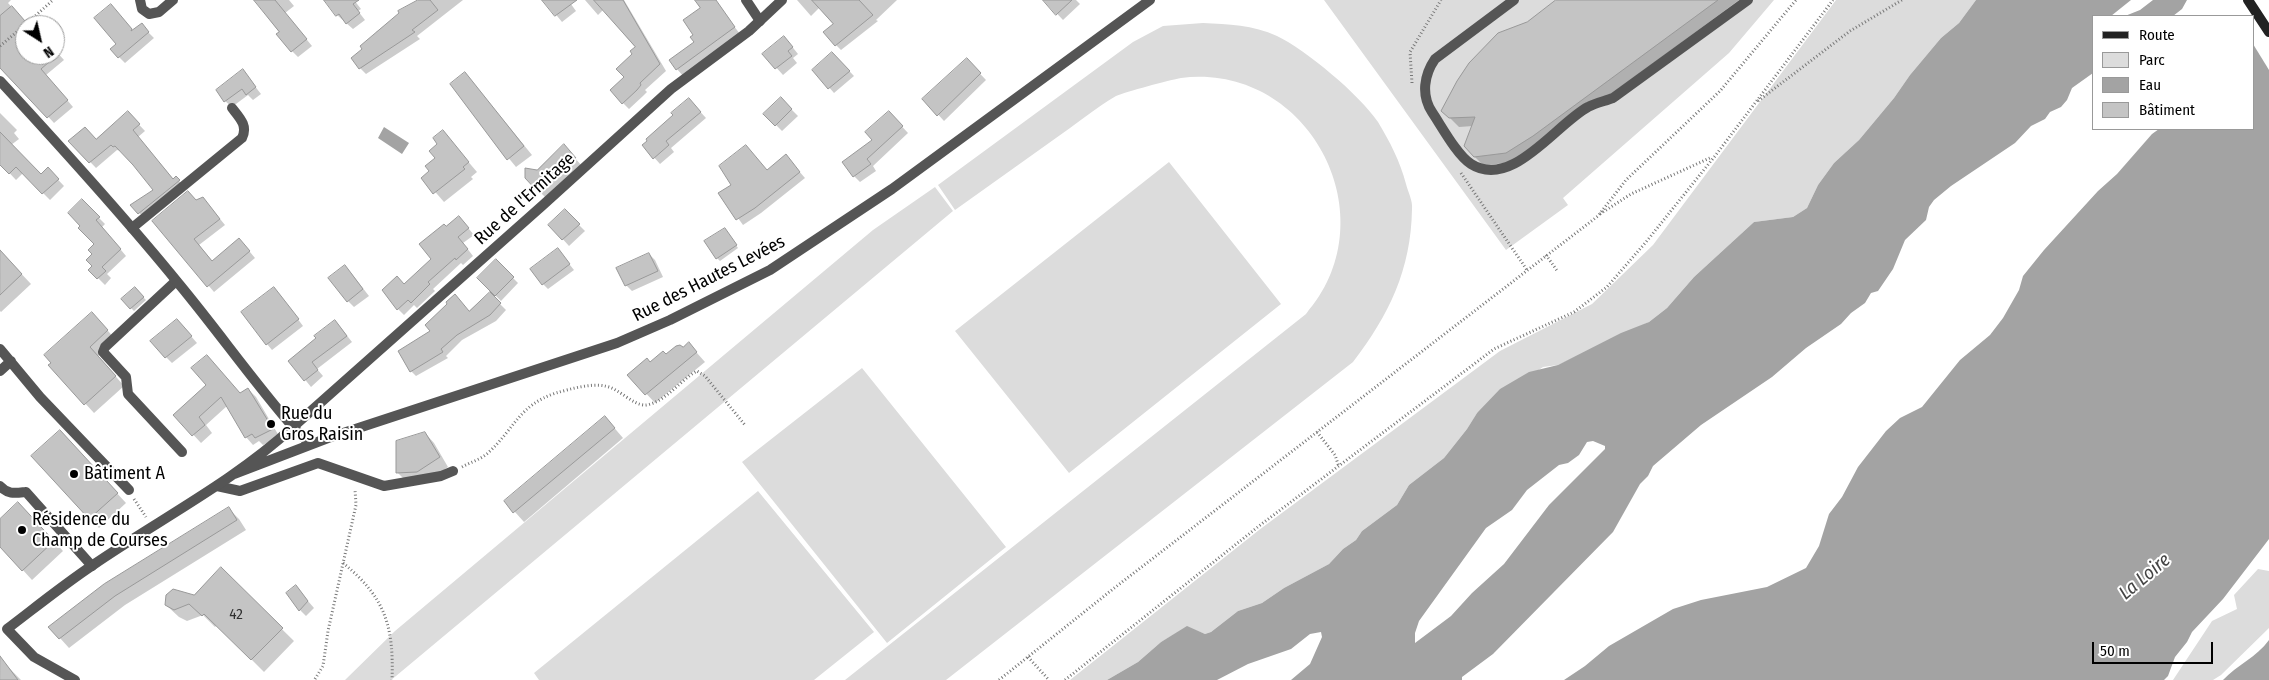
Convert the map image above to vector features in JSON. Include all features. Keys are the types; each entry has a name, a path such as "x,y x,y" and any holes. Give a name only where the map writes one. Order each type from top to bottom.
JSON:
{"main road":[{"path":"2248,0 2269,32"}],"street":[{"path":"140,0 142,9 149,14 159,12 174,0"},
{"path":"746,0 760,21"},
{"name":"Rue de l'Ermitage","path":"234,474 264,454 671,89 760,21 782,0"},
{"name":"Rue des Hautes Levées","path":"234,474 310,444 617,343 678,316 770,270 892,189 1150,0"},
{"path":"1514,0 1436,59 1429,67 1424,88 1425,100 1430,109 1463,157 1470,164 1480,168 1499,170 1519,162 1587,107 1613,98 1748,0"},
{"path":"0,81 132,228 265,395 310,444"},
{"path":"132,228 242,138 246,131 243,122 232,108"},
{"path":"176,281 105,347 104,352 126,377 128,394 182,452"},
{"path":"0,349 40,397 129,490"},
{"path":"0,371 11,361"},
{"path":"217,486 240,491 318,464 384,486 441,476 452,471"},
{"path":"75,680 34,657 4,631 92,566 234,474"},
{"path":"2,491 26,492 92,566"}],"path":[{"path":"36,15 53,0"},
{"path":"1598,216 1626,180 1720,91 1796,0"},
{"path":"1065,680 1259,526 1494,349 1574,312 1607,287 1715,156 1833,0"},
{"path":"1753,104 1850,31 1902,0"},
{"path":"0,46 15,33"},
{"path":"999,680 1598,216 1631,194 1715,156"},
{"path":"1546,256 1558,272"},
{"path":"452,471 487,454 507,433 521,413 534,402 557,393 605,385 644,405 663,397 685,377 697,371 705,376 745,425"},
{"path":"1317,432 1336,455 1339,467"},
{"path":"315,679 323,666 356,505 354,476"},
{"path":"129,490 147,519"},
{"path":"343,562 361,578 378,602 390,634 392,680"},
{"path":"1028,657 1049,680"}],"green space":[{"path":"1324,0 1774,0 1729,53 1563,198 1568,205 1506,250"},
{"path":"1836,0 1976,0 1959,23 1941,38 1910,75 1894,98 1859,140 1834,163 1818,185 1807,208 1793,217 1754,222 1694,277 1667,308 1649,322 1558,365 1543,367 1477,413 1444,458 1409,485 1397,505 1362,531 1356,540 1343,549 1329,564 1284,588 1262,603 1238,611 1211,632 1205,634 1187,627 1161,642 1138,662 1107,680 1070,680 1259,530 1500,351 1592,304 1653,245"},
{"path":"1203,23 1250,27 1277,36 1332,74 1359,99 1378,122 1398,160 1412,206 1411,231 1407,252 1396,291 1387,309 1353,362 946,680 845,680 1306,314 1330,276 1340,234 1338,193 1323,154 1299,120 1266,95 1227,80 1181,78 1116,96 1095,109 955,210 938,185 1133,42 1163,26"},
{"path":"1169,162 1281,304 1069,473 955,331"},
{"path":"935,187 953,211 391,680 345,680 395,631 873,230"},
{"path":"862,368 1006,547 887,643 742,462"},
{"path":"758,491 874,632 814,680 539,680 534,673"},
{"path":"2258,569 2269,571 2269,628 2221,675 2213,680 2173,680 2212,621 2237,609 2234,595"}],"water":[{"path":"1976,0 2131,0 2112,15 2092,15 2092,74 2072,88 2067,100 2061,107 2050,112 2045,119 2031,126 2015,143 1951,186 1934,200 1929,207 1926,220 1905,240 1893,269 1878,291 1871,293 1865,303 1851,313 1841,324 1806,348 1772,377 1701,425 1653,466 1648,476 1640,484 1613,532 1493,654 1462,677 1462,680 1291,680 1310,664 1322,637 1321,632 1310,634 1291,649 1248,664 1217,680 1107,680 1138,662 1161,642 1187,626 1205,634 1211,632 1238,611 1262,603 1284,588 1329,564 1343,549 1356,540 1362,531 1397,505 1409,485 1444,458 1477,413 1500,389 1529,372 1558,365 1621,333 1649,322 1667,308 1694,277 1754,222 1793,217 1807,208 1818,185 1834,163 1859,140 1941,38 1959,23","holes":["1593,441 1605,446 1605,449 1549,505 1504,564 1472,593 1451,616 1415,643 1415,633 1419,621 1486,528 1512,510 1527,490 1559,465 1568,463 1579,455 1587,442"]},
{"path":"2153,0 2187,0 2182,9 2174,15 2128,15 2140,10"},
{"name":"La Loire","path":"2269,0 2269,539 2223,599 2192,632 2175,657 2168,676 2164,680 1564,680 1609,646 1673,609 1701,600 1767,587 1806,568 1819,546 1829,514 1842,497 1858,467 1886,431 1900,418 1922,407 1960,360 1990,335 2003,318 2019,290 2023,276 2044,250 2098,191 2117,174 2152,134 2158,130 2254,130 2254,19"},
{"path":"384,127 409,143 402,154 378,138"},
{"path":"2269,640 2269,680 2223,680 2259,651"}],"pier":[{"path":"2265,0 2269,0 2269,70 2254,46 2253,15"}],"building":[{"path":"254,0 275,0 307,39 291,52 276,34 279,32"},
{"path":"324,0 359,0 353,4 360,13 346,24 339,14 336,16"},
{"path":"418,0 430,0 438,10 412,30 415,32 359,69 351,58 362,49 360,46 399,13 398,11"},
{"path":"542,0 577,0 555,16"},
{"path":"594,0 623,0 660,64 622,104 610,90 624,77 616,69 632,54 630,51 635,47"},
{"path":"695,0 716,0 735,27 676,70 669,60 694,42 690,37 693,35 683,20 700,8"},
{"path":"812,0 859,0 873,15 835,46 823,32 833,24"},
{"path":"1043,0 1072,0 1056,15"},
{"path":"1556,0 1718,0 1533,136 1506,153 1474,157 1464,146 1475,117 1449,118 1441,111 1469,63 1498,33 1527,22"},
{"path":"111,4 132,29 131,31 142,23 149,32 118,58 110,49 116,44 94,18"},
{"path":"12,6 20,15 15,15 15,65 46,65 41,69 68,100 47,118 0,68 0,16"},
{"path":"784,36 793,47 788,51 792,56 775,69 762,54"},
{"path":"832,52 850,71 828,89 812,70"},
{"path":"967,58 981,73 937,116 922,99"},
{"path":"243,69 256,87 246,95 242,89 224,102 216,90"},
{"path":"465,72 524,146 507,160 450,84"},
{"path":"781,97 792,109 775,126 763,114"},
{"path":"689,98 701,112 666,141 669,145 653,159 642,145 647,141 646,139 673,115 671,113"},
{"path":"128,111 140,124 133,130 173,179 176,176 180,180 138,214 130,205 153,190 115,146 111,145 89,163 68,141 85,127 96,139"},
{"path":"889,111 903,126 867,159 871,164 853,177 842,162 872,140 865,132"},
{"path":"443,130 469,162 463,167 465,169 433,194 421,178 429,171 425,166 435,158 429,151 437,144 433,138"},
{"path":"0,132 41,174 48,167 59,179 42,194 16,167 9,174 0,165"},
{"path":"564,144 576,158 539,193 525,178 525,168 537,170"},
{"path":"746,145 767,170 786,154 800,172 755,208 736,220 718,193 731,185 719,166"},
{"path":"188,191 196,200 203,197 220,219 194,239 212,261 239,238 250,251 207,287 152,221"},
{"path":"82,199 100,217 96,220 121,249 102,267 106,271 97,279 88,270 92,266 86,260 92,254 88,250 94,244 78,228 80,226 68,213"},
{"path":"565,209 580,224 562,240 548,225"},
{"path":"459,216 469,228 458,237 468,249 428,282 430,284 411,303 408,300 397,310 382,290 397,276 404,284 431,259 419,244 444,224 446,226"},
{"path":"725,228 737,245 716,259 704,241"},
{"path":"558,248 570,264 542,285 530,269"},
{"path":"0,250 22,274 0,295"},
{"path":"649,253 658,271 625,286 616,268"},
{"path":"496,259 514,277 495,296 477,278"},
{"path":"345,265 363,289 347,302 328,278"},
{"path":"135,287 144,297 130,309 121,299"},
{"path":"274,287 299,319 266,345 241,312"},
{"path":"490,292 501,303 490,315 457,335 441,349 443,352 410,372 398,351 430,331 425,325 447,304 446,302 455,294 469,311"},
{"path":"92,312 108,330 90,347 116,376 84,405 48,365 51,363 44,355"},
{"path":"177,319 192,336 165,358 150,341"},
{"path":"335,320 347,336 312,362 318,370 304,381 288,361 316,338 314,336"},
{"path":"689,342 697,352 645,395 627,375 647,358 650,362 663,351 666,354 676,346 680,345 683,347"},
{"path":"207,355 240,393 248,388 273,429 255,438 252,434 245,438 221,397 199,417 205,425 192,436 173,415 206,385 191,368"},
{"path":"605,416 615,428 513,513 504,501"},
{"name":"Bâtiment A","path":"60,430 118,493 89,519 31,456"},
{"path":"425,432 440,457 417,472 396,473 396,441"},
{"name":"Résidence du Champ de Courses","path":"18,502 54,541 22,571 0,547 0,519"},
{"path":"229,507 237,520 115,596 59,639 48,627 104,584"},
{"path":"221,567 283,628 251,660 204,614 202,616 189,604 174,610 165,605 166,595 173,589 194,595"},
{"path":"296,585 308,601 299,611 286,593"},
{"path":"0,656 18,680 0,680"}],"place":[{"name":"Rue du Gros Raisin","path":"271,424"},
{"name":"Bâtiment A","path":"74,474"},
{"name":"Résidence du Champ de Courses","path":"22,530"}]}
